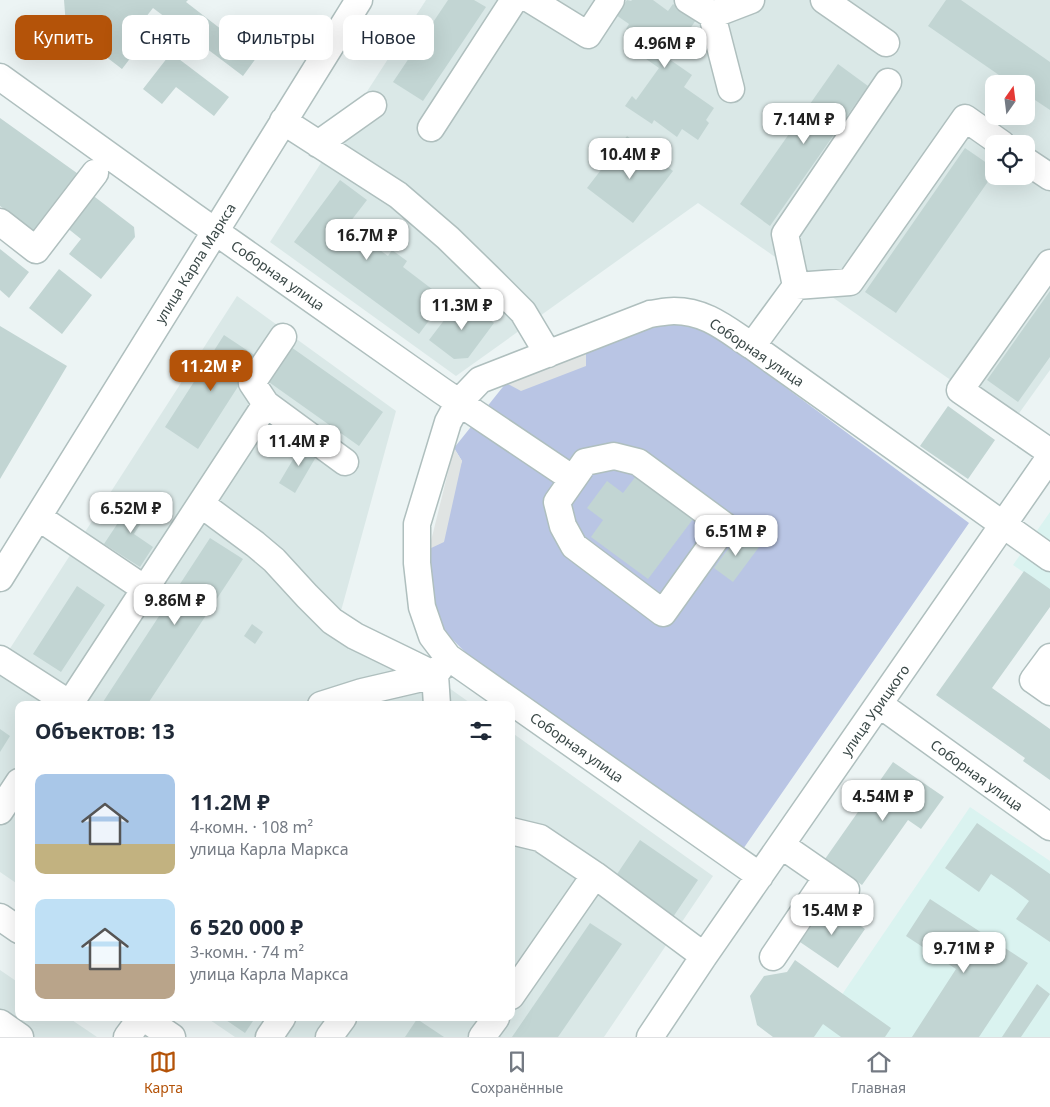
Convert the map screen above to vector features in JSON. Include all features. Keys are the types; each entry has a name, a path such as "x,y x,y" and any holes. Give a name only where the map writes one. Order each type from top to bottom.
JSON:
{"street":[{"name":"улица Карла Маркса","path":"0,578 359,0"},
{"path":"431,128 514,0"},
{"path":"531,0 588,34 611,0"},
{"path":"688,0 712,16 732,89"},
{"path":"712,16 751,0"},
{"path":"838,2 886,43"},
{"name":"Соборная улица","path":"0,77 215,231 453,412"},
{"path":"752,346 796,286 785,234 888,82"},
{"path":"318,144 373,105"},
{"path":"796,286 850,282 965,118 989,135"},
{"path":"283,122 398,195 448,238 523,312 548,354"},
{"path":"1035,166 1050,177"},
{"path":"0,222 36,250 95,173"},
{"path":"1050,263 960,390 1050,452"},
{"name":"Соборная улица","path":"495,701 442,666 422,606 417,564 417,524 453,412 480,380 650,314 673,311 696,314 714,320 1050,558"},
{"path":"283,337 252,382 266,404 345,462"},
{"path":"73,701 266,404"},
{"path":"453,412 573,479"},
{"path":"614,456 638,462 725,526 663,613 574,546 563,526 557,502 573,479 585,462 614,456"},
{"name":"улица Урицкого","path":"650,1037 704,956 1050,457"},
{"path":"201,504 274,560 306,596 332,621 355,636 442,666"},
{"path":"38,517 145,589"},
{"path":"1050,657 1034,680 1050,692"},
{"path":"0,659 64,701"},
{"path":"333,701 442,666"},
{"path":"438,701 442,666"},
{"name":"Соборная улица","path":"879,704 1050,828"},
{"name":"Соборная улица","path":"515,714 760,876"},
{"path":"0,810 15,788"},
{"path":"515,832 540,838 595,875 704,956"},
{"path":"773,957 837,884 781,845"},
{"path":"515,990 595,875"},
{"path":"0,917 15,927"},
{"path":"127,1037 140,1021"},
{"path":"147,1021 172,1037"},
{"path":"269,1037 280,1021"},
{"path":"329,1037 341,1021"},
{"path":"482,1037 494,1021"},
{"path":"0,1023 20,1037"}],"shaded area":[{"path":"426,0 1050,0 1050,370 1012,423 698,203 456,376 270,242 387,60 434,60 434,15 416,15"},
{"path":"237,296 396,411 341,611 467,701 15,701 15,882 0,872 0,664"},
{"path":"678,322 697,327 720,339 969,523 741,852 466,653 447,634 436,614 429,549 462,461 454,448 506,383 586,350 658,324"},
{"path":"586,350 586,366 521,391 506,383"},
{"path":"454,448 462,461 444,542 429,549"},
{"path":"1050,512 1050,591 1013,565"},
{"path":"515,735 713,876 604,1037 235,1037 211,1021 515,1021"},
{"path":"970,807 1050,861 1050,1037 813,1037"},
{"path":"0,970 15,980 15,1021 73,1021 97,1037 0,1037"}],"building":[{"path":"64,0 188,0 186,2 203,15 162,15 153,8 147,15 122,15 122,60 129,60 122,69 110,60 112,60 112,15 65,15"},
{"path":"448,0 474,0 486,7 423,101 393,82 408,60 434,60 434,21"},
{"path":"627,0 653,0 668,11 673,4 696,20 669,59 692,75 684,87 714,108 706,120 709,123 698,140 682,129 677,137 654,120 652,124 625,106 632,96 636,100 659,68 639,54 646,43 626,29 629,24 616,15"},
{"path":"946,0 961,0 1050,62 1050,110 1035,100 1035,75 999,75 928,26"},
{"path":"209,20 219,28 219,58 209,50"},
{"path":"166,60 180,60 229,97 214,116 176,87 162,104 143,89"},
{"path":"222,60 255,60 243,76"},
{"path":"838,64 868,86 770,226 740,204"},
{"path":"0,118 81,176 39,234 0,206"},
{"path":"627,136 673,171 633,223 587,188"},
{"path":"965,148 985,162 986,185 896,313 865,292"},
{"path":"340,180 367,200 347,226 388,256 392,250 407,261 403,267 445,299 419,334 294,242"},
{"path":"91,194 134,227 135,237 101,279 69,254 81,239 66,227"},
{"path":"0,249 29,272 9,298 0,290"},
{"path":"59,269 92,295 62,334 29,308"},
{"path":"1050,291 1050,357 1018,402 987,380"},
{"path":"461,298 494,323 468,358 454,359 429,340"},
{"path":"0,326 67,366 0,479"},
{"path":"224,335 257,357 198,449 165,427"},
{"path":"291,347 383,412 359,446 266,380"},
{"path":"948,406 995,440 968,479 920,446"},
{"path":"304,441 320,450 295,493 279,483"},
{"path":"636,476 693,519 648,579 591,537 603,520 587,508 607,481 623,493"},
{"path":"135,497 155,510 149,520 145,517 134,534 153,547 140,567 104,544"},
{"path":"740,533 759,547 733,582 714,568"},
{"path":"210,538 243,559 150,701 104,701"},
{"path":"1024,571 1050,589 1050,607 992,688 1050,729 1050,780 1023,761 1025,758 936,695"},
{"path":"77,586 105,605 61,672 33,654"},
{"path":"252,624 263,632 255,644 244,636"},
{"path":"0,729 10,736 0,752"},
{"path":"893,762 944,797 921,829 908,820 862,885 825,859"},
{"path":"977,823 1050,874 1050,942 1016,919 1029,901 1013,889 991,874 979,892 945,868"},
{"path":"640,840 698,880 671,920 613,880"},
{"path":"930,899 1028,963 979,1037 912,1037 956,969 906,936"},
{"path":"827,903 865,929 838,968 800,942"},
{"path":"590,923 622,944 558,1037 512,1037"},
{"path":"795,960 891,1028 885,1037 841,1037 823,1024 814,1037 773,1037 757,1025 750,996 764,976 787,972"},
{"path":"1037,984 1050,994 1021,1037 1002,1037"},
{"path":"227,1021 253,1021 245,1033"},
{"path":"416,1021 420,1021 444,1037 405,1037"}]}
